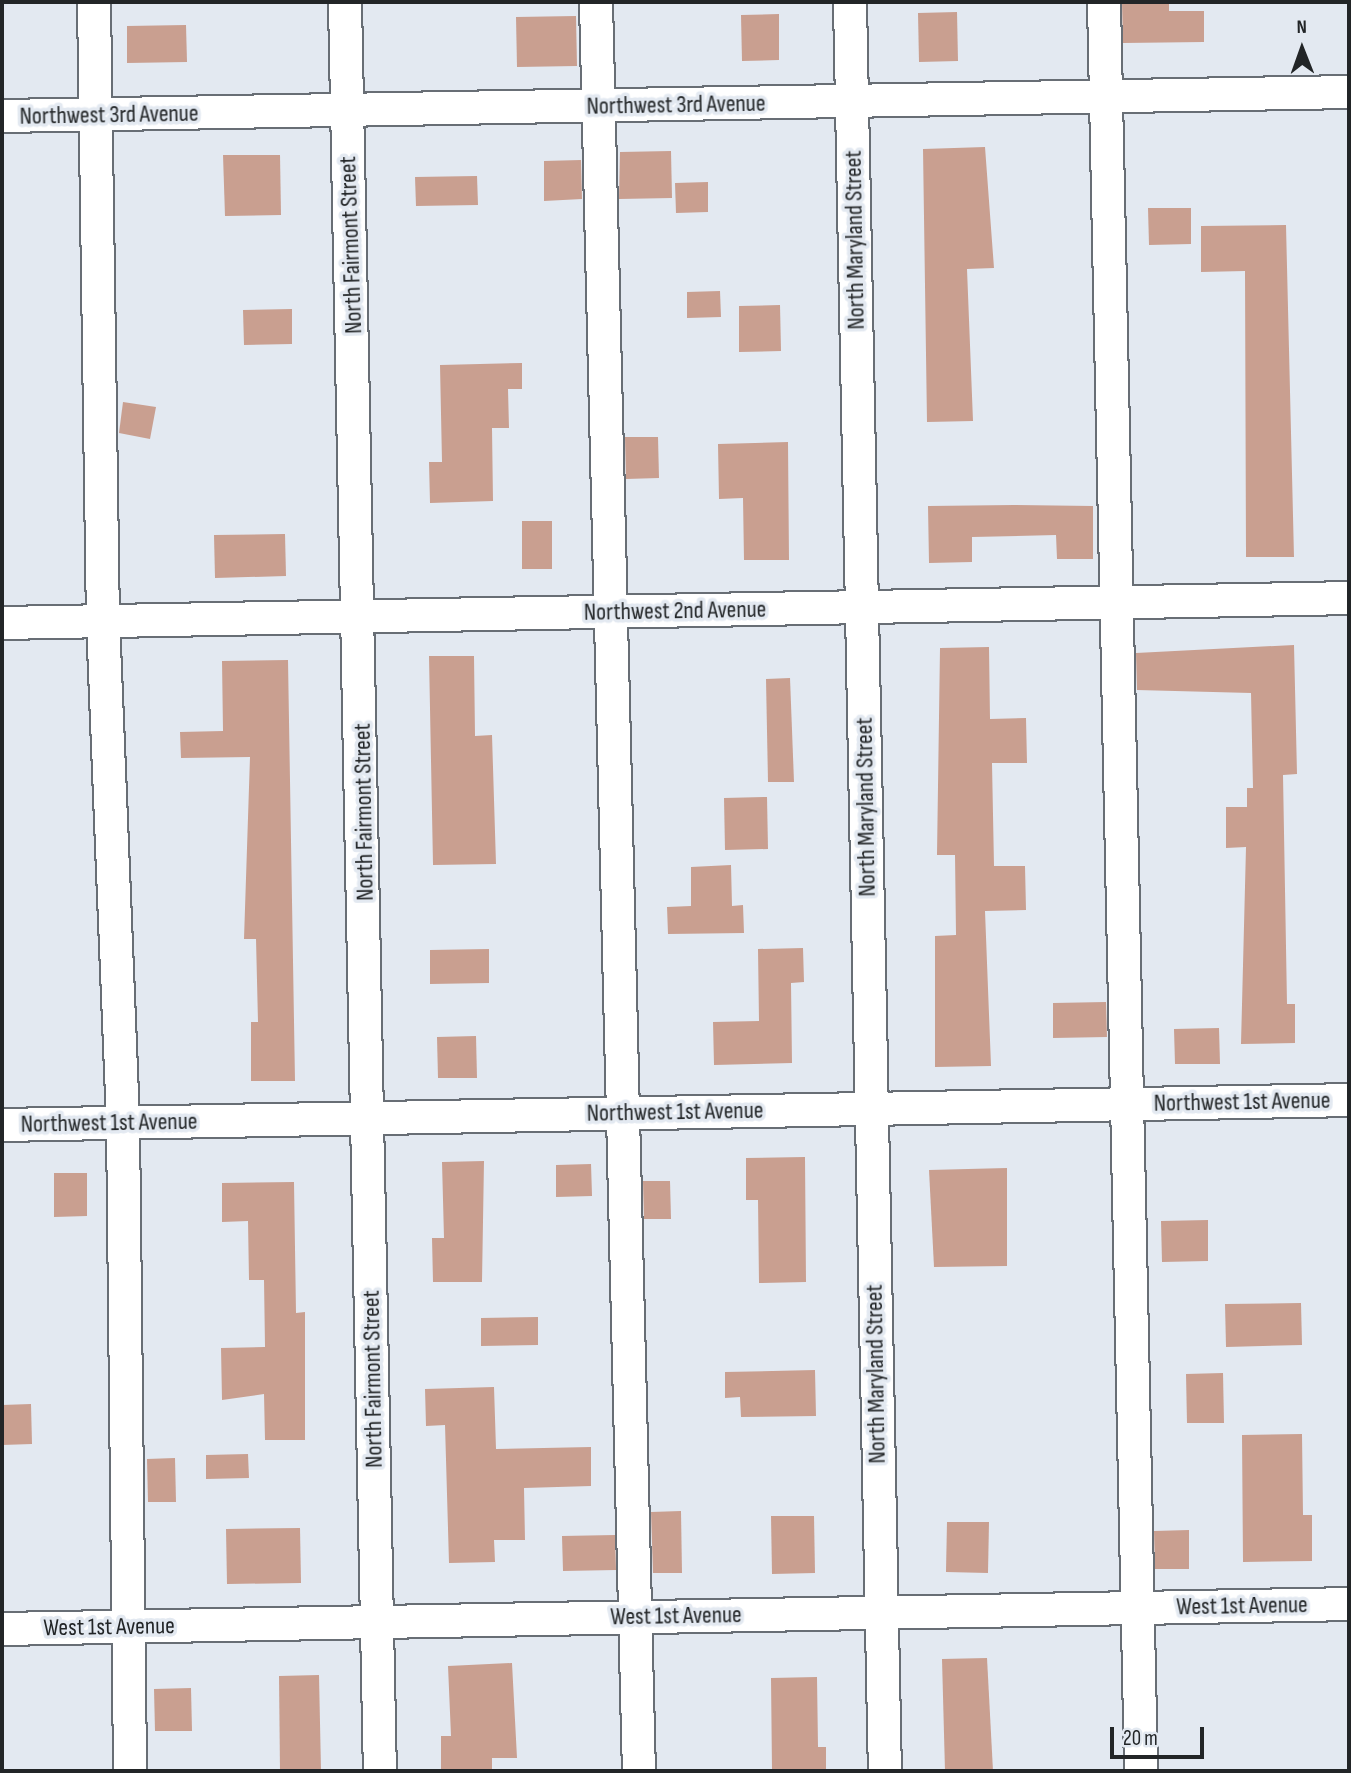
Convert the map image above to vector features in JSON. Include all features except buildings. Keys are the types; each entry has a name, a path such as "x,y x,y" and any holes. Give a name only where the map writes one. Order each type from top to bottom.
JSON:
{"street":[{"path":"94,2 103,621 123,1122 130,1771"},
{"name":"North Fairmont Street","path":"345,2 361,616 380,1771"},
{"path":"596,2 612,612 620,1113 639,1771"},
{"name":"North Maryland Street","path":"850,2 885,1771"},
{"path":"1104,2 1114,602 1141,1771"},
{"name":"Northwest 3rd Avenue","path":"2,116 347,113 1349,92"},
{"name":"Northwest 2nd Avenue","path":"2,623 1349,598"},
{"name":"Northwest 1st Avenue","path":"2,1125 1349,1100"},
{"name":"West 1st Avenue","path":"2,1629 1349,1604"}]}
